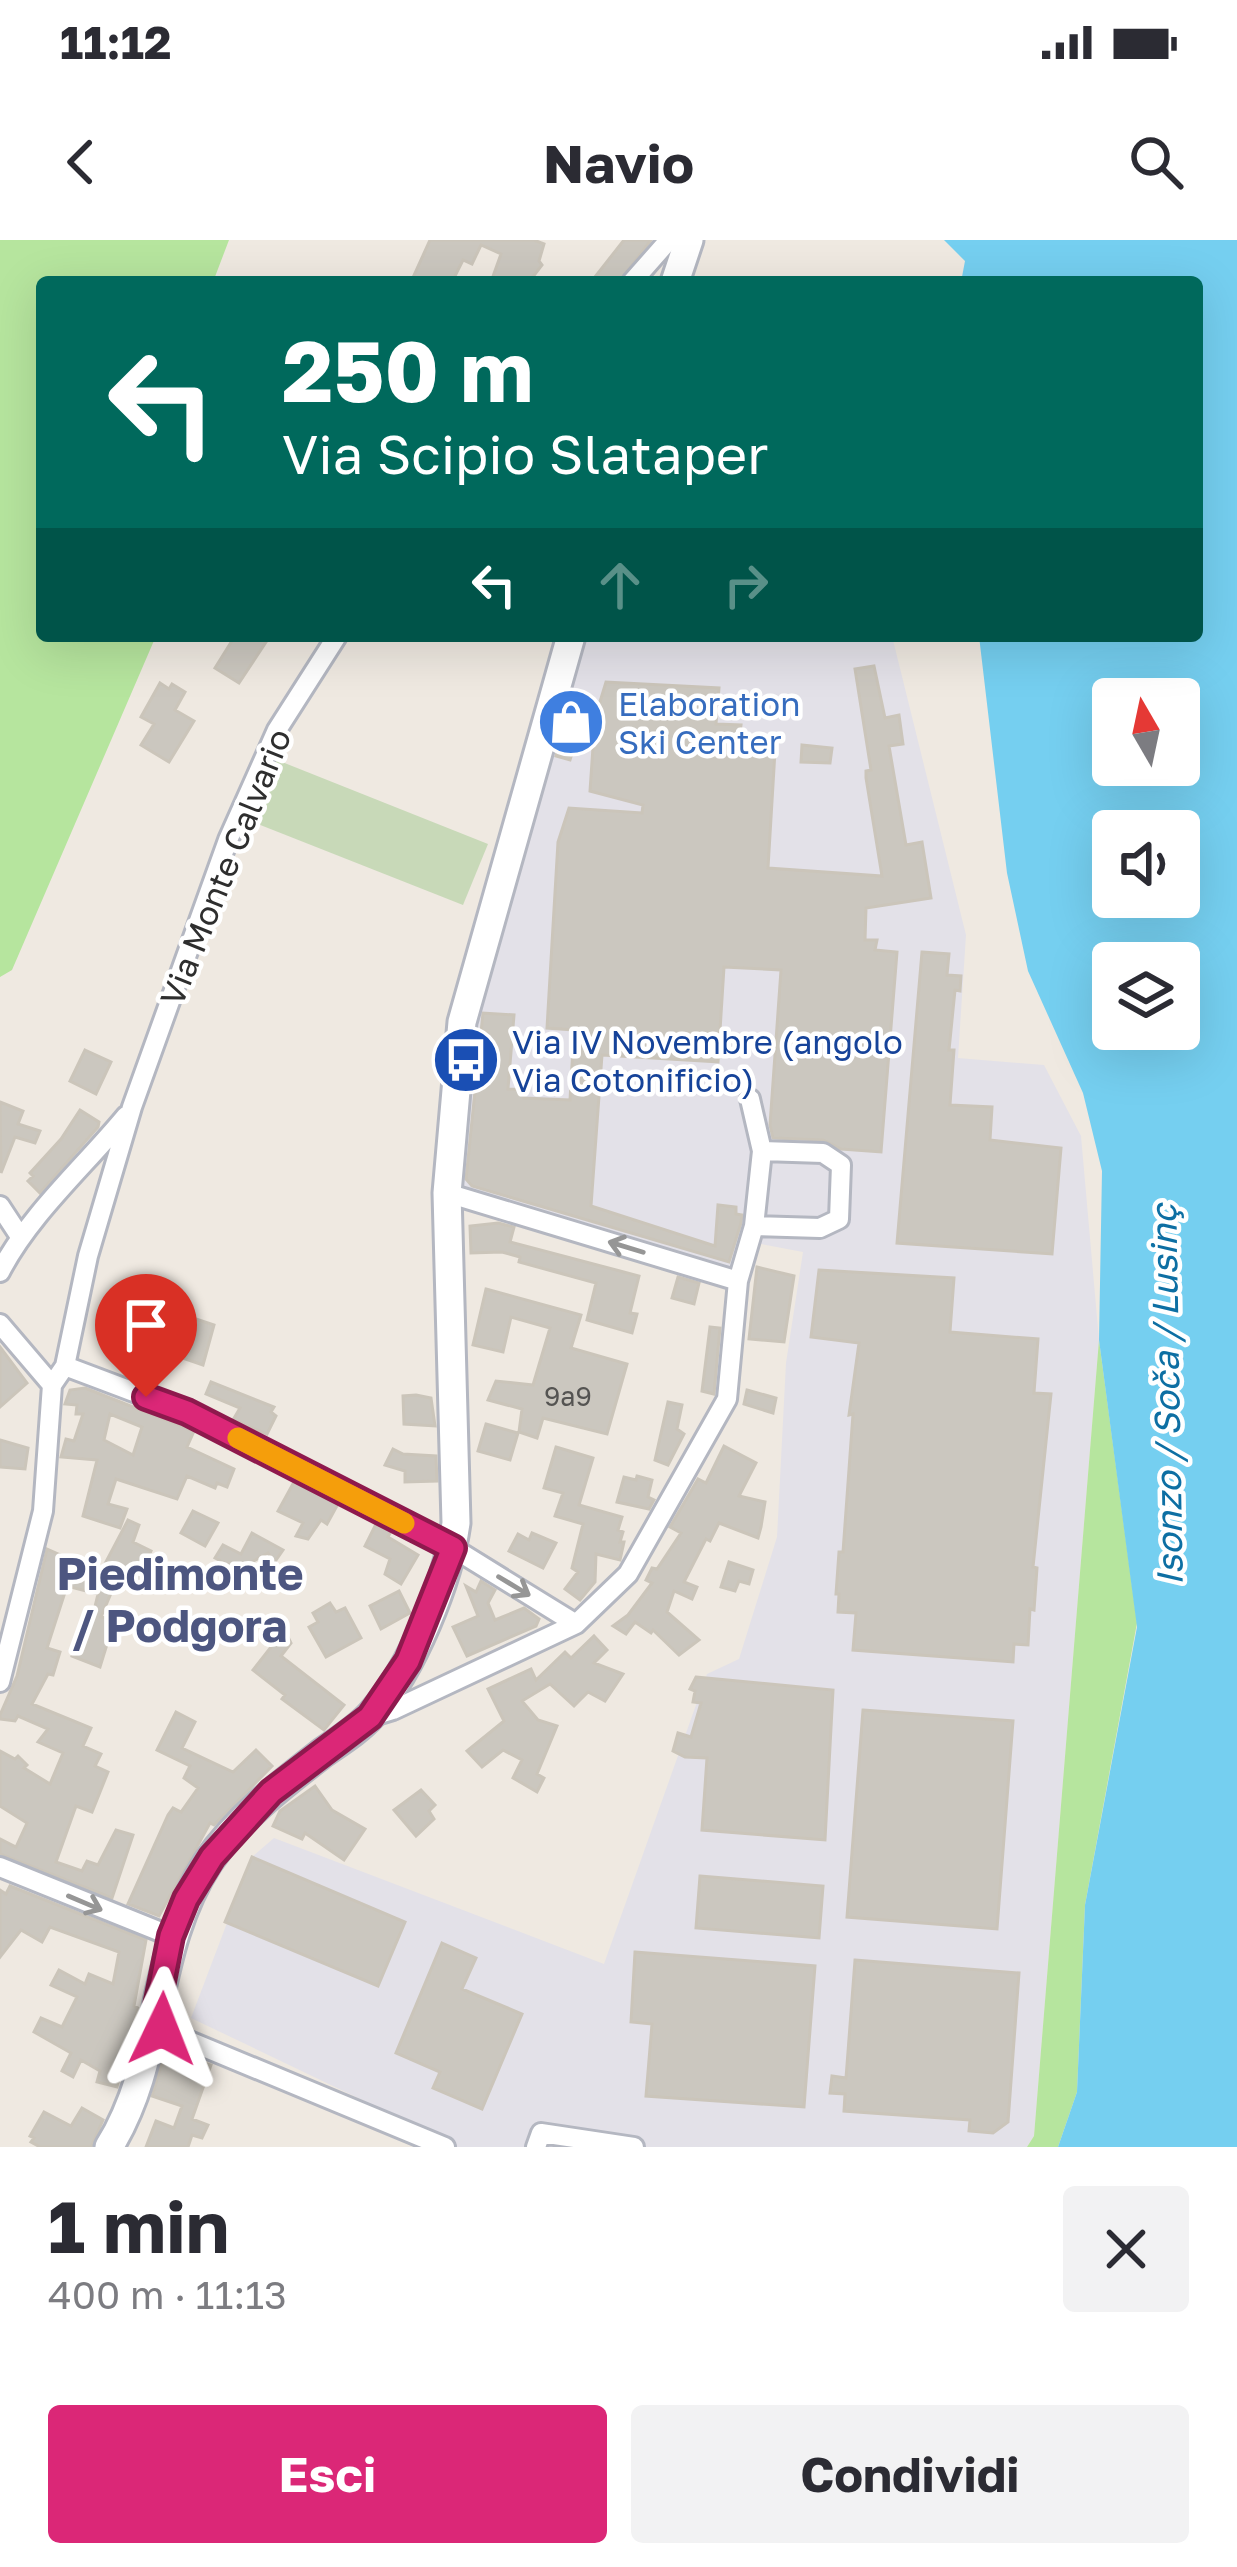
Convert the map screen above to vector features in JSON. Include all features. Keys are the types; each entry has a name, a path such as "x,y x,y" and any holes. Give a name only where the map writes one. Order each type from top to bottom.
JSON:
{"main road":[{"path":"677,276 689,240"},
{"path":"109,2147 136,2083 171,1936 186,1899 212,1857 271,1792 370,1717 408,1661 453,1548 447,1193 462,1022 569,642"}],"street":[{"path":"637,276 669,240"},
{"name":"Via Monte Calvario","path":"65,1366 88,1256 132,1107 244,802 277,730 333,642"},
{"path":"370,1717 576,1624 628,1574 727,1399 738,1281 754,1226 762,1151 750,1099"},
{"name":"Via Monte Calvario","path":"0,1273 19,1235 78,1174 132,1107"},
{"path":"754,1226 820,1228 839,1219 841,1165 823,1153 762,1151"},
{"path":"447,1193 738,1281"},
{"path":"0,1206 19,1235"},
{"path":"0,1324 52,1385"},
{"path":"0,1682 43,1511 52,1385 65,1366 187,1412 453,1548 576,1624"},
{"path":"0,1868 171,1936"},
{"path":"153,2026 445,2147"},
{"path":"536,2147 541,2133 634,2147"}],"shaded area":[{"path":"585,642 893,642 966,935 958,1058 1044,1065 1081,1136 1099,1340 1034,2136 1027,2147 419,2147 425,2130 191,2018 252,1857 274,1838 604,1964 707,1674 739,1659 777,1537 786,1363 803,1252 756,1243 745,1278 455,1193 479,986"}],"green space":[{"path":"0,240 229,240 215,276 36,276 36,642 153,642 12,970 0,977"},
{"path":"272,758 488,844 463,905 245,819"},
{"path":"1099,1340 1137,1623 1085,1905 1077,2092 1058,2147 1027,2147 1034,2136"}],"water":[{"name":"Isonzo / Soča / Lusinç","path":"944,240 1237,240 1237,2147 1058,2147 1077,2092 1085,1905 1137,1627 1099,1340 1102,1171 1083,1093 1028,971 1007,873 980,642 1203,642 1203,276 962,276 965,261"}],"building":[{"path":"430,240 534,240 544,244 542,265 534,276 493,276 501,254 481,245 472,264 463,260 455,276 414,276"},
{"path":"624,240 651,240 624,276 596,276"},
{"path":"231,642 266,642 239,683 215,668"},
{"path":"874,666 885,718 899,715 903,744 889,746 906,845 922,842 931,898 866,908 865,940 877,940 875,950 897,952 881,1152 841,1149 823,1140 773,1138 770,1125 781,970 724,967 718,1062 602,1055 591,1206 715,1246 718,1205 736,1207 741,1223 729,1262 472,1186 466,1179 483,1013 514,1015 508,1089 524,1090 524,1098 570,1100 574,1030 547,1028 558,842 569,808 642,813 643,805 590,791 595,718 606,682 719,688 716,724 741,725 738,749 775,751 768,868 882,876 855,669"},
{"path":"160,683 185,692 175,710 194,721 169,762 141,745 154,724 141,717"},
{"path":"569,711 584,715 570,760 556,756"},
{"path":"802,745 832,748 830,763 801,762"},
{"path":"922,952 949,954 947,975 961,976 960,991 955,990 949,1050 954,1050 950,1105 992,1107 990,1140 1061,1148 1052,1254 897,1243"},
{"path":"85,1050 111,1062 96,1094 70,1081"},
{"path":"0,1102 23,1111 18,1124 40,1131 35,1143 15,1137 1,1173"},
{"path":"80,1110 99,1122 98,1127 40,1193 28,1181 33,1176 30,1173"},
{"path":"498,1223 514,1227 510,1242 639,1276 630,1313 637,1314 632,1333 587,1320 596,1283 519,1262 520,1257 502,1252 471,1253 470,1226"},
{"path":"757,1267 794,1276 784,1342 749,1339"},
{"path":"819,1270 954,1278 950,1332 1038,1339 1034,1393 1051,1394 1033,1567 1037,1568 1034,1610 1030,1609 1028,1645 1014,1644 1013,1662 853,1650 856,1613 838,1612 836,1594 859,1343 811,1337"},
{"path":"678,1277 699,1283 694,1304 672,1298"},
{"path":"486,1289 581,1315 571,1348 627,1364 607,1434 543,1418 537,1438 519,1432 522,1409 488,1400 496,1381 533,1385 550,1328 511,1317 503,1352 473,1345"},
{"path":"181,1314 214,1325 203,1365 174,1355 170,1349"},
{"path":"120,1323 146,1332 136,1365 113,1357"},
{"path":"710,1327 720,1328 714,1394 702,1391"},
{"path":"0,1347 27,1383 0,1407"},
{"path":"211,1382 274,1407 271,1412 276,1416 267,1434 233,1420 240,1408 206,1394"},
{"path":"85,1388 194,1431 187,1447 234,1469 227,1487 217,1483 215,1488 187,1476 177,1499 116,1479 108,1504 127,1509 120,1528 83,1516 97,1460 61,1457 66,1439 74,1441 83,1414 76,1414 77,1405 65,1404 70,1390","holes":["110,1414 142,1427 133,1455 104,1440"]},
{"path":"747,1390 776,1398 773,1413 744,1404"},
{"path":"403,1396 431,1398 435,1426 404,1424"},
{"path":"668,1402 682,1405 677,1429 684,1434 668,1465 655,1460"},
{"path":"486,1424 518,1433 510,1460 478,1451"},
{"path":"0,1440 28,1448 25,1469 0,1467"},
{"path":"724,1446 756,1463 739,1496 765,1502 761,1527 758,1538 719,1523 710,1541 706,1539 684,1582 697,1587 692,1599 674,1591 667,1612 699,1640 679,1655 653,1630 635,1622 626,1634 613,1626 628,1615 652,1583 646,1580 652,1568 657,1569 681,1533 670,1527 698,1479 706,1483"},
{"path":"556,1447 593,1458 579,1505 622,1517 620,1560 596,1554 595,1582 580,1600 565,1589 578,1572 572,1568 583,1524 555,1516 563,1493 544,1488"},
{"path":"393,1449 436,1456 437,1481 405,1482 405,1471 385,1465"},
{"path":"637,1476 652,1480 648,1497 654,1500 649,1509 617,1502 624,1477 636,1480"},
{"path":"294,1482 338,1504 327,1524 321,1520 308,1539 296,1536 303,1523 278,1511"},
{"path":"193,1511 218,1523 205,1546 181,1533"},
{"path":"128,1520 139,1525 133,1542 151,1551 138,1581 120,1572 101,1617 111,1619 108,1627 112,1628 100,1667 72,1656 83,1621 91,1623 98,1594 67,1586 47,1648 60,1652 53,1675 48,1674 32,1704 91,1728 83,1746 101,1754 95,1766 108,1772 92,1812 76,1806 56,1862 82,1871 87,1861 98,1865 116,1830 133,1835 112,1898 0,1854 0,1839 16,1847 27,1823 0,1806 0,1751 15,1759 18,1756 27,1765 24,1768 50,1784 63,1753 38,1742 48,1729 18,1716 15,1721 0,1719 0,1715 17,1676 47,1549 72,1560 70,1567 98,1577"},
{"path":"376,1524 418,1555 401,1584 385,1574 390,1559 365,1546"},
{"path":"252,1533 283,1550 274,1563 268,1553 250,1563 259,1580 244,1571 231,1573 234,1568 215,1558 223,1545 241,1554"},
{"path":"532,1533 556,1543 543,1568 509,1551 518,1534 529,1540"},
{"path":"729,1562 753,1570 749,1584 739,1581 735,1591 721,1587"},
{"path":"481,1581 495,1590 488,1603 495,1620 524,1608 539,1619 536,1626 467,1656 453,1627 478,1616 466,1586 476,1592"},
{"path":"399,1591 410,1613 381,1629 370,1606"},
{"path":"330,1603 336,1612 345,1608 361,1638 326,1657 309,1627 318,1622 313,1613"},
{"path":"280,1621 291,1643 281,1656 344,1705 324,1730 253,1670 275,1642 268,1636"},
{"path":"594,1636 607,1650 594,1663 623,1674 605,1701 588,1692 574,1706 550,1684 522,1701 538,1720 557,1726 537,1774 544,1778 537,1792 513,1778 522,1760 503,1750 482,1767 467,1751 504,1721 488,1689 531,1669 536,1680 565,1652 571,1658"},
{"path":"696,1677 833,1690 825,1840 702,1830 707,1758 673,1751 678,1733 691,1737 701,1703 693,1702 695,1691 690,1689"},
{"path":"863,1710 1013,1721 997,1929 847,1917"},
{"path":"176,1712 195,1722 182,1748 233,1772 256,1750 272,1766 214,1825 210,1823 159,1916 128,1904 168,1815 173,1808 181,1812 198,1788 184,1778 190,1766 157,1750"},
{"path":"315,1786 332,1810 365,1829 344,1860 305,1833 302,1839 273,1826 280,1811"},
{"path":"421,1790 435,1805 429,1811 434,1819 416,1836 394,1810"},
{"path":"252,1857 405,1922 378,1986 225,1922"},
{"path":"700,1876 823,1886 819,1938 696,1928"},
{"path":"10,1886 146,1940 134,2006 138,2008 117,2087 97,2082 100,2071 81,2060 73,2077 62,2071 71,2053 34,2032 41,2018 62,2027 77,1997 51,1985 59,1970 85,1984 89,1974 113,1984 119,1952 50,1927 42,1942 21,1930 0,1957 0,1890 6,1894"},
{"path":"442,1943 476,1958 462,1989 522,2014 482,2109 433,2088 440,2072 396,2053"},
{"path":"635,1952 815,1966 804,2107 646,2096 652,2024 631,2022"},
{"path":"855,1960 1019,1973 1008,2122 993,2133 969,2131 970,2120 844,2111 845,2094 830,2093 832,2076 846,2078"},
{"path":"165,2052 211,2065 192,2119 208,2125 202,2138 192,2135 188,2147 146,2147 156,2121 174,2128 182,2106 152,2096"},
{"path":"82,2108 103,2120 91,2147 40,2147 31,2142 44,2112 71,2126"}],"slow traffic":[{"path":"238,1438 404,1523"}],"place":[{"name":"Elaboration Ski Center","path":"571,722"},
{"name":"Via IV Novembre (angolo Via Cotonificio)","path":"466,1060"}],"district":[{"name":"Piedimonte / Podgora","path":"180,1599"}],"route":[{"path":"146,1397 187,1412 453,1548 408,1661 370,1717 271,1792 212,1857 186,1899 171,1936 153,2026 162,2029"}]}
